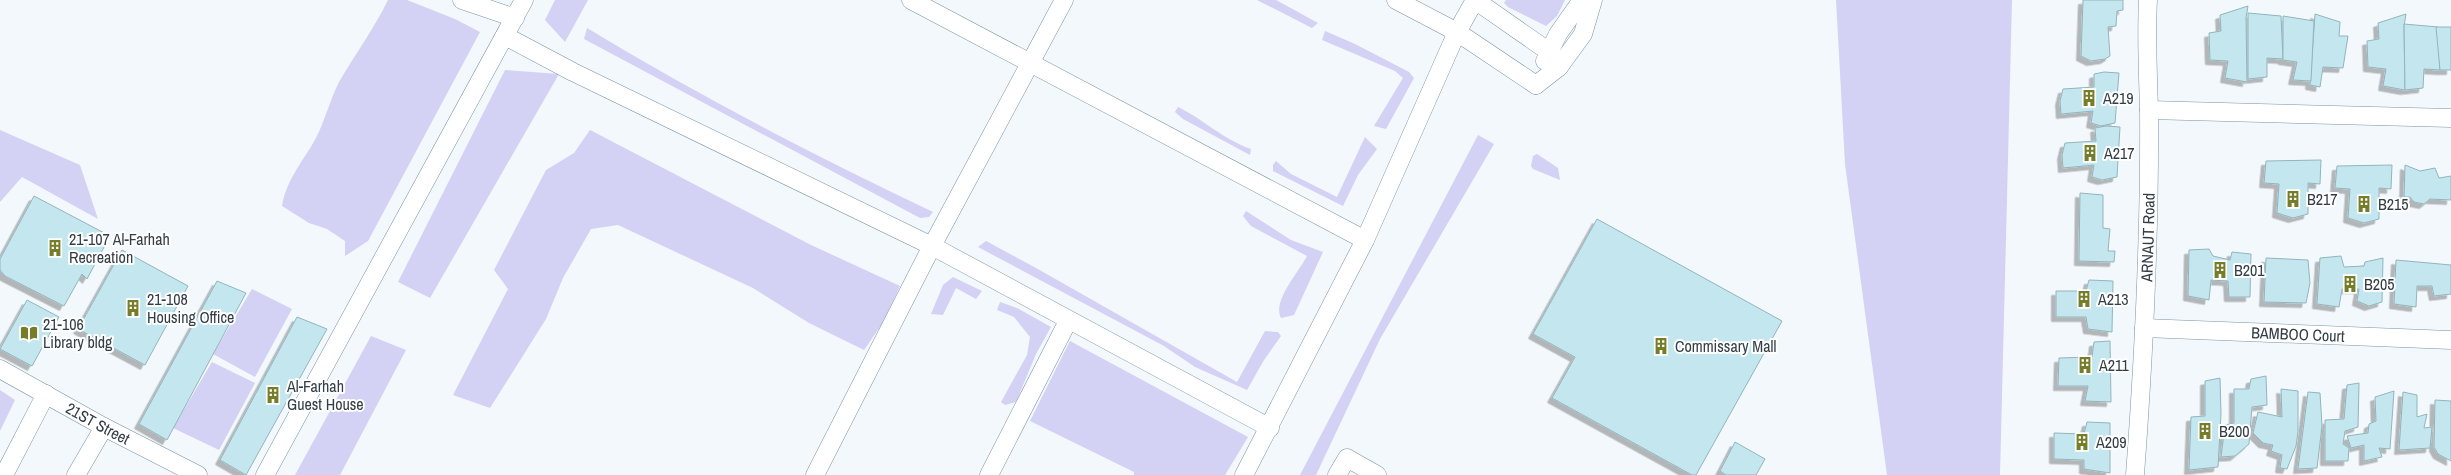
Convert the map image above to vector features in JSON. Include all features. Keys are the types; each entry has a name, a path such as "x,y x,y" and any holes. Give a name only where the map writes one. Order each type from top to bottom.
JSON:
{"street":[{"path":"462,0 515,18"},
{"path":"265,475 524,0"},
{"path":"911,0 1364,240"},
{"path":"815,475 932,246 1064,0"},
{"path":"1396,0 1457,32 1536,85"},
{"path":"1244,475 1270,428 1364,240 1457,32 1475,0 1549,53 1559,67"},
{"path":"1536,85 1558,34 1582,0"},
{"path":"1536,85 1559,67 1583,34 1593,0"},
{"name":"ARNAUT Road","path":"2135,475 2144,328 2149,110 2146,50 2148,0"},
{"path":"505,36 932,246 1068,321 1270,428"},
{"path":"2149,110 2451,118"},
{"path":"989,475 1068,321"},
{"name":"BAMBOO Court","path":"2144,328 2451,340"},
{"name":"21ST Street","path":"0,369 104,428 198,475"},
{"path":"4,475 46,394"},
{"path":"76,475 104,428"},
{"path":"1337,475 1347,458 1377,475"}],"shaded area":[{"path":"388,0 407,0 455,19 480,32 368,241 345,256 345,241 327,229 309,223 282,206 287,188 316,138 339,82"},
{"path":"555,0 588,0 565,42 545,20"},
{"path":"1257,0 1276,0 1318,23 1312,28"},
{"path":"1506,0 1565,0 1557,16 1546,26 1508,7 1504,3"},
{"path":"1836,0 2012,0 2000,475 1887,475 1845,164"},
{"path":"587,28 672,78 758,124 933,212 929,217 920,218 584,39"},
{"path":"1325,31 1409,72 1414,78 1386,129 1374,126 1403,78 1395,71 1322,40"},
{"path":"505,70 559,74 430,298 398,282"},
{"path":"1178,107 1223,135 1251,149 1250,155 1183,119 1175,112"},
{"path":"0,130 80,165 98,219 22,177 0,202"},
{"path":"590,130 811,245 900,286 884,321 864,350 809,323 753,288 618,225 591,229 563,278 546,319 490,408 453,395 508,289 494,270 546,170 574,153"},
{"path":"1478,135 1494,144 1380,339 1316,475 1300,475"},
{"path":"1365,137 1377,149 1358,175 1343,206 1273,171 1273,165 1276,161 1291,174 1337,197"},
{"path":"1537,154 1558,168 1560,180 1533,169 1531,166 1533,156"},
{"path":"1246,211 1291,240 1323,252 1294,315 1281,318 1279,311 1280,303 1307,256 1251,226 1243,216"},
{"path":"986,241 1237,382 1265,331 1278,332 1281,336 1264,360 1247,390 1195,367 1164,346 978,247"},
{"path":"953,277 982,291 976,299 956,288 943,315 931,314 943,285"},
{"path":"252,289 292,309 255,377 213,354"},
{"path":"1000,302 1017,308 1051,327 1036,354 1016,402 1005,405 1001,402 1027,355 1030,337 1014,317 997,310"},
{"path":"371,336 406,350 340,475 295,475"},
{"path":"1070,341 1248,437 1225,475 1134,475 1134,472 1030,421"},
{"path":"212,362 255,383 219,450 173,428"},
{"path":"0,390 15,400 0,431"}],"building":[{"path":"2083,0 2123,0 2123,10 2117,11 2116,26 2108,27 2110,56 2105,59 2091,61 2081,56"},
{"path":"2248,6 2246,18 2247,82 2225,78 2228,61 2210,60 2209,33 2221,31 2220,15"},
{"path":"2248,13 2281,16 2283,59 2267,58 2267,77 2248,79"},
{"path":"2315,14 2340,22 2339,36 2348,36 2343,68 2323,67 2320,87 2310,85"},
{"path":"2406,14 2404,26 2405,90 2383,86 2386,69 2368,67 2367,41 2379,39 2378,23"},
{"path":"2283,16 2314,21 2311,81 2293,80 2297,62 2283,60"},
{"path":"2404,24 2438,27 2440,70 2424,69 2423,88 2405,90"},
{"path":"2436,27 2451,27 2451,70 2440,70"},
{"name":"A219","path":"2104,72 2119,73 2115,123 2101,126 2091,123 2093,111 2061,114 2060,101 2063,89 2094,87 2094,74"},
{"name":"A217","path":"2106,126 2120,127 2117,177 2102,180 2092,177 2094,165 2063,168 2062,155 2065,143 2096,141 2095,128"},
{"name":"B217","path":"2321,160 2320,184 2308,183 2308,214 2293,218 2277,213 2279,184 2264,183 2266,161"},
{"name":"B215","path":"2392,165 2391,189 2379,188 2379,219 2364,223 2348,218 2350,189 2335,188 2337,166"},
{"path":"2405,165 2420,171 2435,168 2439,178 2451,176 2451,200 2430,199 2424,204 2414,202 2410,197 2404,197"},
{"path":"2080,193 2103,195 2103,228 2110,229 2108,251 2115,251 2114,262 2079,261"},
{"name":"21-107 Al-Farhah Recreation","path":"34,196 110,236 87,279 82,274 64,306 5,276 0,270 0,259"},
{"name":"Commissary Mall","path":"1597,219 1782,321 1696,475 1692,475 1552,398 1575,357 1533,334"},
{"name":"B201","path":"2209,249 2213,256 2230,260 2232,252 2251,254 2250,297 2229,297 2228,281 2211,280 2209,300 2188,296 2189,250"},
{"name":"21-108 Housing Office","path":"122,250 188,286 145,365 78,329"},
{"name":"B205","path":"2341,256 2344,267 2364,266 2365,262 2383,258 2382,302 2369,306 2357,301 2359,289 2342,289 2339,307 2317,304 2320,258"},
{"path":"2266,258 2308,260 2310,283 2306,303 2264,302"},
{"path":"2396,260 2451,265 2451,294 2434,296 2432,286 2417,286 2416,307 2394,304"},
{"name":"A213","path":"2089,280 2113,281 2112,332 2088,329 2086,317 2056,317 2056,291 2086,291"},
{"path":"217,281 246,293 167,440 139,424"},
{"name":"21-106 Library bldg","path":"27,300 59,317 32,366 0,349"},
{"name":"Al-Farhah Guest House","path":"297,317 327,329 246,475 220,460"},
{"name":"A211","path":"2110,341 2111,402 2085,401 2088,386 2058,386 2059,358 2092,357 2094,342"},
{"path":"2266,376 2267,405 2252,407 2249,444 2235,456 2221,457 2225,425 2234,423 2234,389 2249,389 2251,379"},
{"name":"B200","path":"2220,378 2221,414 2218,467 2189,470 2191,417 2205,416 2205,381"},
{"path":"2359,383 2358,427 2345,431 2343,444 2349,448 2348,461 2325,461 2325,420 2344,419 2347,385"},
{"path":"2281,389 2298,391 2298,432 2296,446 2287,469 2280,468 2282,455 2271,451 2273,445 2263,443 2253,433 2258,412 2282,417"},
{"path":"2394,391 2390,449 2379,448 2382,457 2364,461 2364,445 2351,448 2347,436 2368,433 2369,424 2376,421 2375,397"},
{"path":"2308,392 2320,393 2322,426 2317,468 2298,469"},
{"path":"2403,392 2417,395 2417,417 2427,414 2424,428 2432,427 2430,448 2399,450"},
{"path":"2435,400 2451,401 2451,461 2438,454 2434,447"},
{"name":"A209","path":"2087,422 2110,423 2110,473 2084,469 2084,460 2054,459 2054,433 2084,434"},
{"path":"1735,442 1765,459 1756,475 1726,475 1720,471"}],"place":[{"name":"A219","path":"2089,98"},
{"name":"A217","path":"2090,153"},
{"name":"B217","path":"2293,199"},
{"name":"B215","path":"2364,204"},
{"name":"21-107 Al-Farhah Recreation","path":"55,248"},
{"name":"B201","path":"2220,270"},
{"name":"B205","path":"2350,284"},
{"name":"A213","path":"2084,299"},
{"name":"21-108 Housing Office","path":"133,308"},
{"name":"21-106 Library bldg","path":"29,333"},
{"name":"Commissary Mall","path":"1661,346"},
{"name":"A211","path":"2085,365"},
{"name":"Al-Farhah Guest House","path":"273,395"},
{"name":"B200","path":"2205,431"},
{"name":"A209","path":"2082,442"}]}
